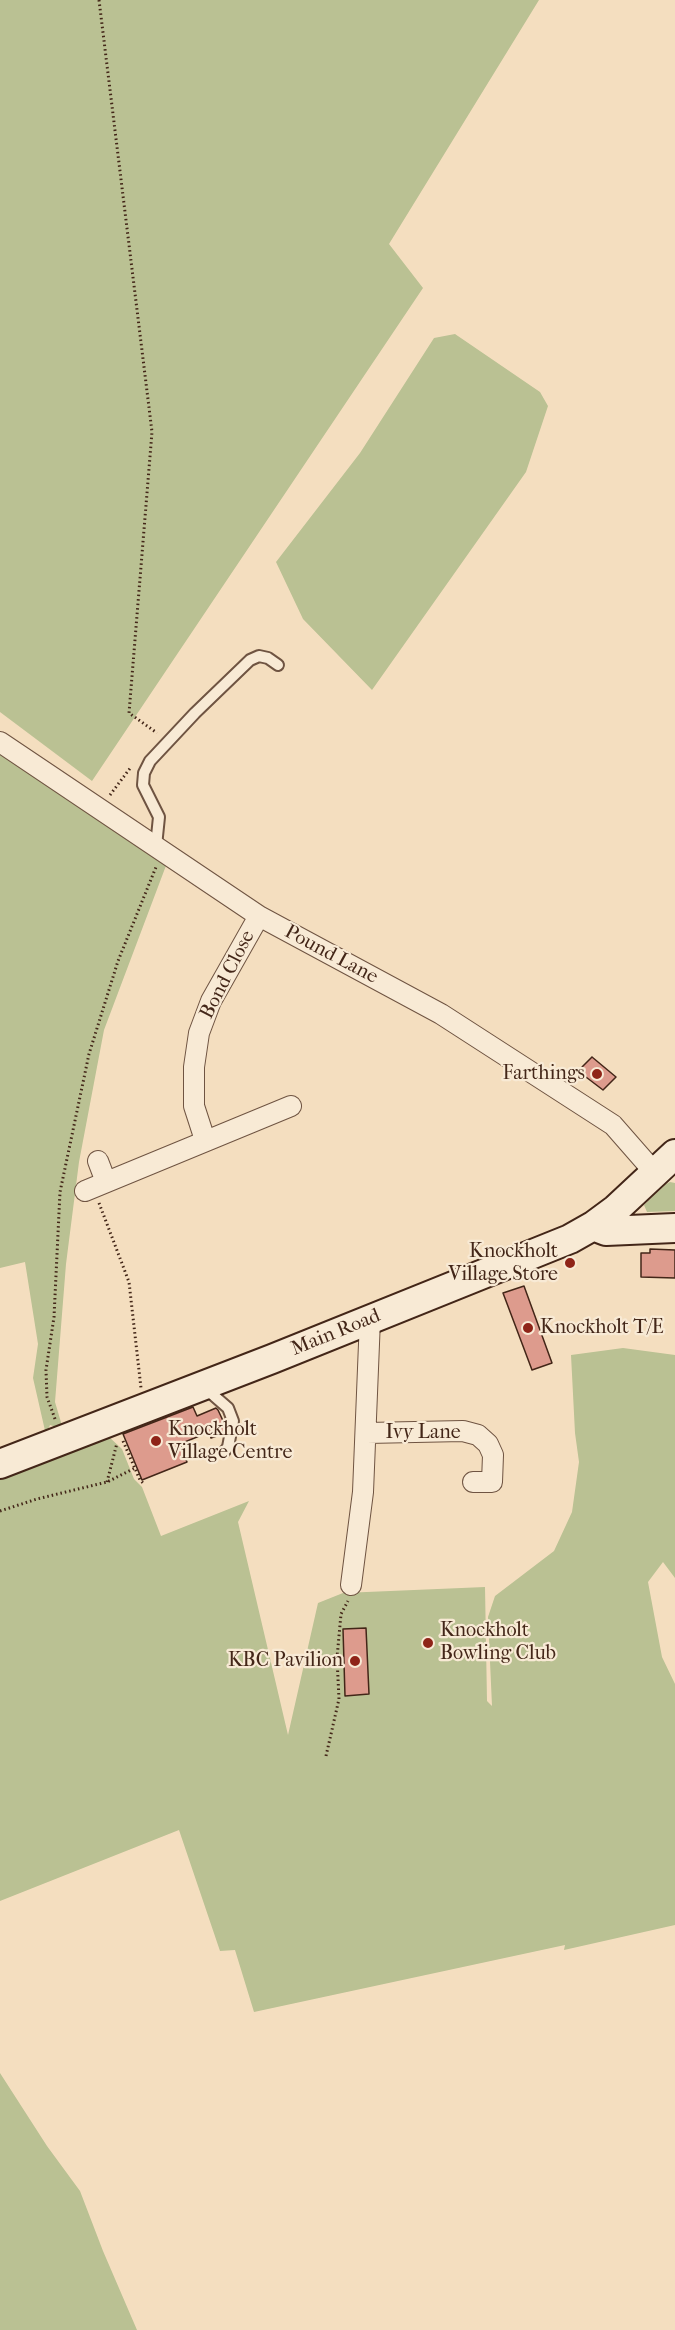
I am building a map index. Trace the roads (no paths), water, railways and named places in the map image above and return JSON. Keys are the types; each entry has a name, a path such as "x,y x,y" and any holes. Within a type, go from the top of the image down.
{"street":[{"name":"Pound Lane","path":"0,742 259,916 441,1014 669,1161"},
{"name":"Bond Close","path":"205,1140 194,1106 194,1067 199,1033 211,1000 259,916"},
{"path":"98,1161 94,1187 205,1140 284,1113"},
{"name":"Main Road","path":"0,1464 543,1251 593,1226 623,1203 669,1161"},
{"path":"593,1226 606,1231 675,1228"},
{"name":"Ivy Lane","path":"351,1585 363,1492 370,1319"},
{"name":"Ivy Lane","path":"367,1433 463,1431 478,1435 488,1444 493,1455 492,1482 473,1482"}],"lane":[{"path":"160,849 159,817 143,786 144,773 150,761 250,660 259,656 268,658 278,665"},
{"path":"203,1386 228,1408 232,1420 228,1447 224,1452"}],"place":[{"name":"Farthings","path":"597,1074"},
{"name":"Knockholt Village Store","path":"570,1263"},
{"name":"Knockholt T/E","path":"528,1328"},
{"name":"Knockholt Village Centre","path":"156,1441"},
{"name":"Knockholt Bowling Club","path":"428,1643"},
{"name":"KBC Pavilion","path":"355,1661"}]}
